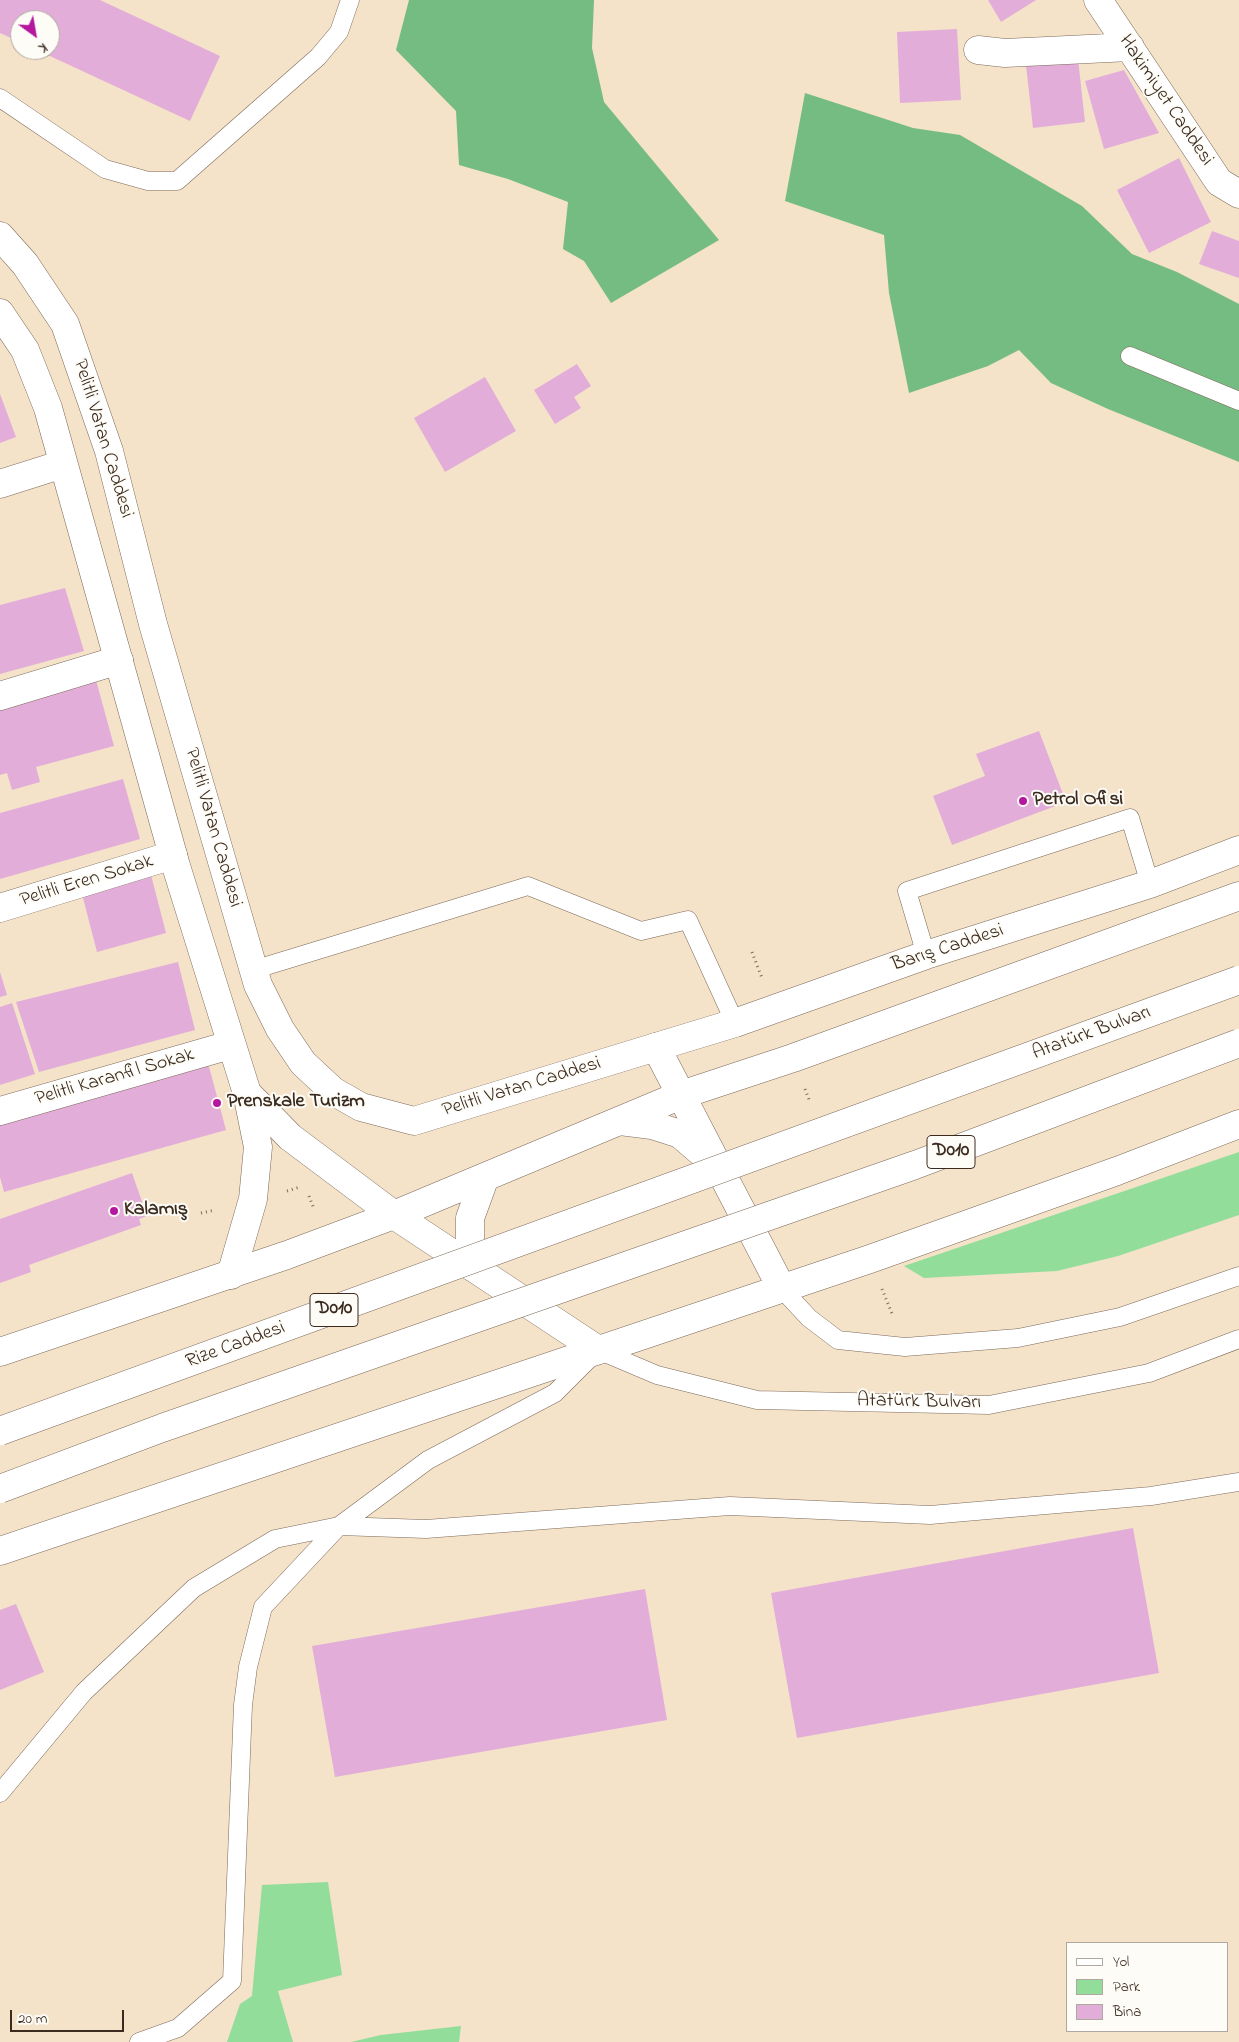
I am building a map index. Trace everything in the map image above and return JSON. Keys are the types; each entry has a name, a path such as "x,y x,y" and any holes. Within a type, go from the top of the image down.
{"main road":[{"name":"Hakimiyet Caddesi","path":"1098,0 1219,182 1239,194"},
{"path":"978,50 1005,53 1130,47"},
{"name":"Pelitli Vatan Caddesi","path":"0,236 25,264 65,324 91,394 109,451 153,624 253,970 258,985 280,1029 303,1063 333,1091 361,1107 414,1121 656,1047"},
{"path":"0,313 24,350 48,408 173,856 230,1045 247,1094 258,1147 253,1199 231,1275"},
{"path":"0,484 64,464"},
{"path":"0,696 119,660"},
{"name":"Barış Caddesi","path":"656,1047 735,1023 926,956 1150,884 1239,850"},
{"name":"Pelitli Eren Sokak","path":"0,908 173,856"},
{"path":"0,1352 231,1275 394,1215 681,1096 1239,896"},
{"name":"Atatürk Bulvarı","path":"668,1189 1239,980"},
{"name":"D010","path":"0,1489 162,1428 915,1165 1239,1043"},
{"name":"Pelitli Karanfil Sokak","path":"0,1111 230,1045"},
{"path":"656,1047 782,1289"},
{"path":"247,1094 290,1137 394,1215 598,1350"},
{"path":"620,1121 652,1125 680,1134 719,1168"},
{"path":"0,1551 782,1289 1117,1171 1239,1124"},
{"path":"474,1268 470,1242 470,1218 485,1177"},
{"name":"Rize Caddesi","path":"0,1431 668,1189"}],"lane":[{"path":"0,98 106,169 148,181 177,181 318,57 338,32 350,0"},
{"path":"1130,356 1239,401"},
{"path":"926,956 907,891 1130,818 1150,884"},
{"path":"253,970 528,886 641,931 688,920 735,1023"},
{"path":"782,1289 809,1318 838,1340 905,1347 1018,1338 1120,1317 1239,1276"},
{"name":"Atatürk Bulvarı","path":"598,1350 657,1374 757,1400 989,1405 1149,1373 1239,1339"},
{"path":"139,2042 174,2035 232,1981 243,1705 248,1667 263,1606 338,1526 428,1460 555,1393 598,1350"},
{"path":"0,1793 84,1692 194,1588 275,1540 338,1526 426,1529 730,1506 930,1515 1151,1496 1239,1482"}],"green space":[{"path":"409,0 594,0 592,48 604,102 719,240 611,303 584,261 563,249 568,202 508,179 459,165 456,111 396,50"},
{"path":"805,93 913,128 960,135 1082,206 1132,254 1177,272 1239,304 1239,462 1108,409 1051,383 1019,350 988,366 909,393 889,293 884,235 785,201"},
{"path":"1239,1152 1239,1215 1118,1256 1057,1271 924,1278 904,1266"},
{"path":"328,1882 342,1975 278,1991 293,2042 227,2042 240,2004 252,1996 262,1885"},
{"path":"461,2026 459,2042 351,2042 381,2035"}],"building":[{"path":"0,0 100,0 220,56 190,121 59,60 60,10 10,10 10,38 0,33"},
{"path":"988,0 1036,0 1001,22"},
{"path":"957,29 961,100 900,103 897,32"},
{"path":"1078,59 1085,122 1033,128 1026,65"},
{"path":"1124,70 1159,133 1104,149 1085,81"},
{"path":"1179,158 1211,222 1149,253 1117,190"},
{"path":"1212,231 1239,241 1239,278 1199,264"},
{"path":"577,364 591,386 574,397 581,408 555,424 534,390"},
{"path":"485,377 516,431 445,472 414,418"},
{"path":"0,394 16,437 0,443"},
{"path":"65,588 84,651 0,674 0,605"},
{"path":"96,680 114,746 36,767 40,782 12,790 7,773 0,775 0,709"},
{"path":"1039,731 1066,802 952,845 933,796 985,776 976,754"},
{"path":"123,779 140,839 0,879 0,813"},
{"path":"151,875 166,933 97,952 82,894"},
{"path":"178,962 195,1030 39,1072 16,1002"},
{"path":"0,972 7,995 0,997"},
{"path":"12,1003 35,1074 0,1085 0,1007"},
{"path":"208,1063 226,1130 4,1192 0,1177 0,1121"},
{"path":"132,1173 147,1216 139,1219 141,1225 29,1265 31,1272 0,1283 0,1219"},
{"path":"1133,1528 1159,1673 797,1738 771,1593"},
{"path":"645,1589 667,1720 335,1777 312,1646"},
{"path":"16,1604 44,1672 0,1690 0,1610"}],"place":[{"name":"Petrol Ofisi","path":"1023,801"},
{"name":"Prenskale Turizm","path":"217,1103"},
{"name":"Kalamış","path":"114,1211"}]}
